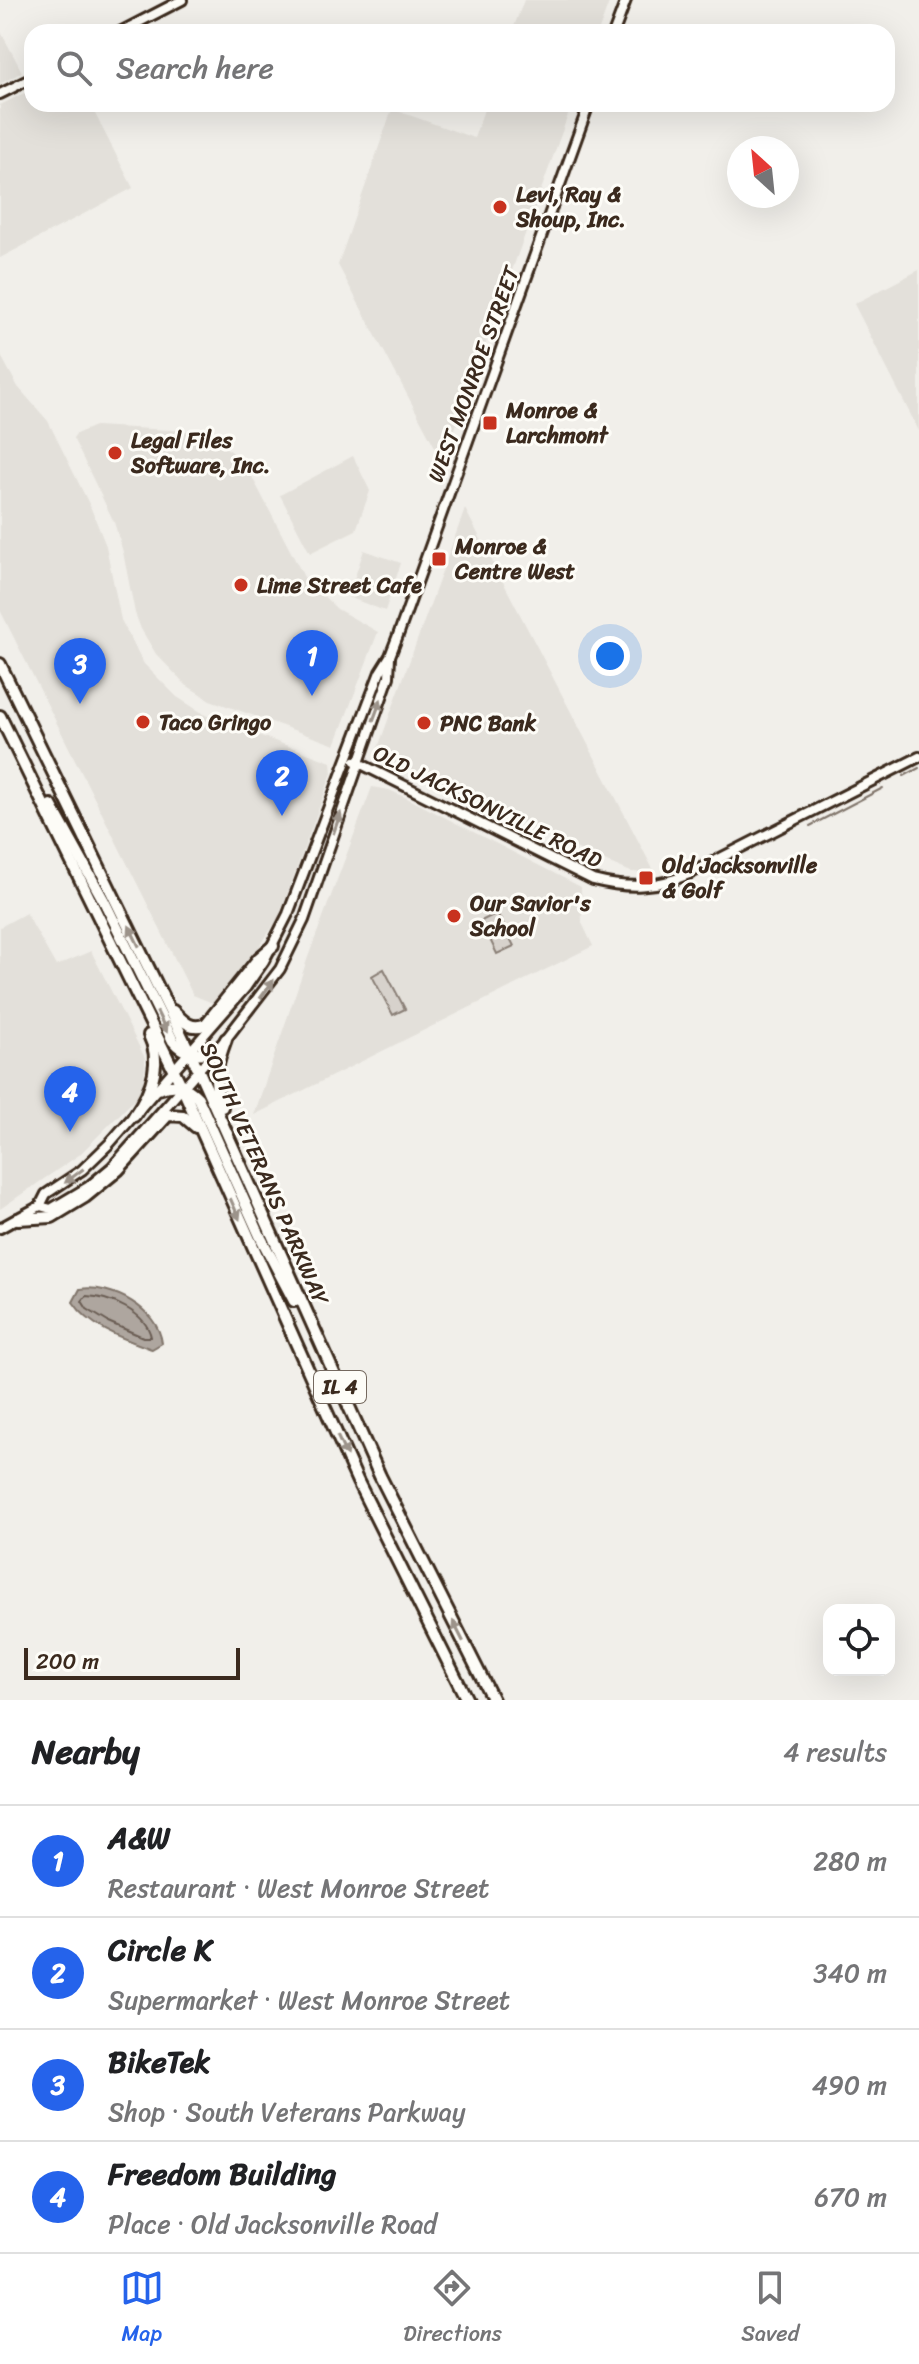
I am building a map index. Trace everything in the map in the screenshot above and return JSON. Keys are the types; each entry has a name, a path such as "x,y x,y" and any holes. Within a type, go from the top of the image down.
{"highway":[{"name":"SOUTH VETERANS PARKWAY","path":"0,664 198,1069 380,1476 493,1700"},
{"name":"SOUTH VETERANS PARKWAY","path":"0,716 182,1087 358,1482 467,1700"},
{"path":"32,781 49,802 80,856 170,1037 178,1048 190,1053 214,1052"},
{"path":"45,808 51,834 154,1044 156,1064 153,1078 149,1092 134,1116"},
{"path":"168,1006 184,1023 203,1026 259,958 273,946"},
{"path":"226,1039 215,1072 217,1095 311,1307 314,1330"},
{"path":"158,1089 176,1085 189,1089 198,1098 261,1238 296,1305 308,1318"},
{"path":"18,1219 52,1217 85,1197 118,1170 168,1115 183,1116 204,1138"}],"street":[{"path":"136,24 182,0"},
{"path":"617,24 626,0"},
{"path":"0,94 24,82"},
{"name":"WEST MONROE STREET","path":"174,1072 246,987 273,946 288,914 380,672 390,656 586,112"},
{"name":"WEST MONROE STREET","path":"182,1087 271,983 294,944 389,677 390,656"},
{"name":"OLD JACKSONVILLE ROAD","path":"347,757 593,880 615,886 639,887 664,884 698,871 919,757"},
{"path":"0,1228 40,1206 46,1194 95,1158 174,1072"},
{"path":"40,1206 51,1209 100,1178 127,1152 182,1087"}],"shaded area":[{"path":"524,0 610,0 601,24 515,24"},
{"path":"0,30 22,72 0,84"},
{"path":"24,93 24,112 94,112 133,188 0,258 0,105"},
{"path":"391,112 400,112 474,138 483,112 569,112 443,462 338,265"},
{"path":"919,270 919,431 854,304"},
{"path":"0,354 18,387 48,421 90,506 106,546 121,620 144,664 177,697 207,716 331,762 332,773 278,919 240,975 215,1004 193,995 0,610"},
{"path":"95,426 189,431 205,435 231,451 250,473 304,577 337,609 378,632 335,745 210,700 186,685 156,654 135,613 114,522 73,438"},
{"path":"353,456 370,491 356,530 310,553 280,495"},
{"path":"465,509 655,873 631,872 588,854 376,753"},
{"path":"364,550 401,563 385,611 348,597"},
{"path":"372,787 407,798 581,887 582,923 593,946 254,1115 308,957"},
{"path":"26,913 56,966 91,951 145,1058 145,1070 142,1089 135,1099 79,1155 0,1209 0,927"},
{"path":"497,913 514,946 497,954 481,921"},
{"path":"384,969 405,1009 393,1015 372,976"}],"water":[{"path":"80,1289 106,1291 132,1301 152,1320 162,1343 152,1349 98,1326 73,1302"}],"waterway":[{"path":"904,776 919,768"},
{"path":"810,826 883,788"}],"place":[{"name":"Levi, Ray & Shoup, Inc.","path":"500,207"},
{"name":"Monroe & Larchmont","path":"490,423"},
{"name":"Legal Files Software, Inc.","path":"115,453"},
{"name":"Monroe & Centre West","path":"439,559"},
{"name":"Lime Street Cafe","path":"241,585"},
{"name":"A&W","path":"312,696"},
{"name":"BikeTek","path":"80,704"},
{"name":"Taco Gringo","path":"143,722"},
{"name":"PNC Bank","path":"424,723"},
{"name":"Circle K","path":"282,816"},
{"name":"Old Jacksonville & Golf","path":"646,878"},
{"name":"Our Savior's School","path":"454,916"},
{"name":"Freedom Building","path":"70,1132"}]}
